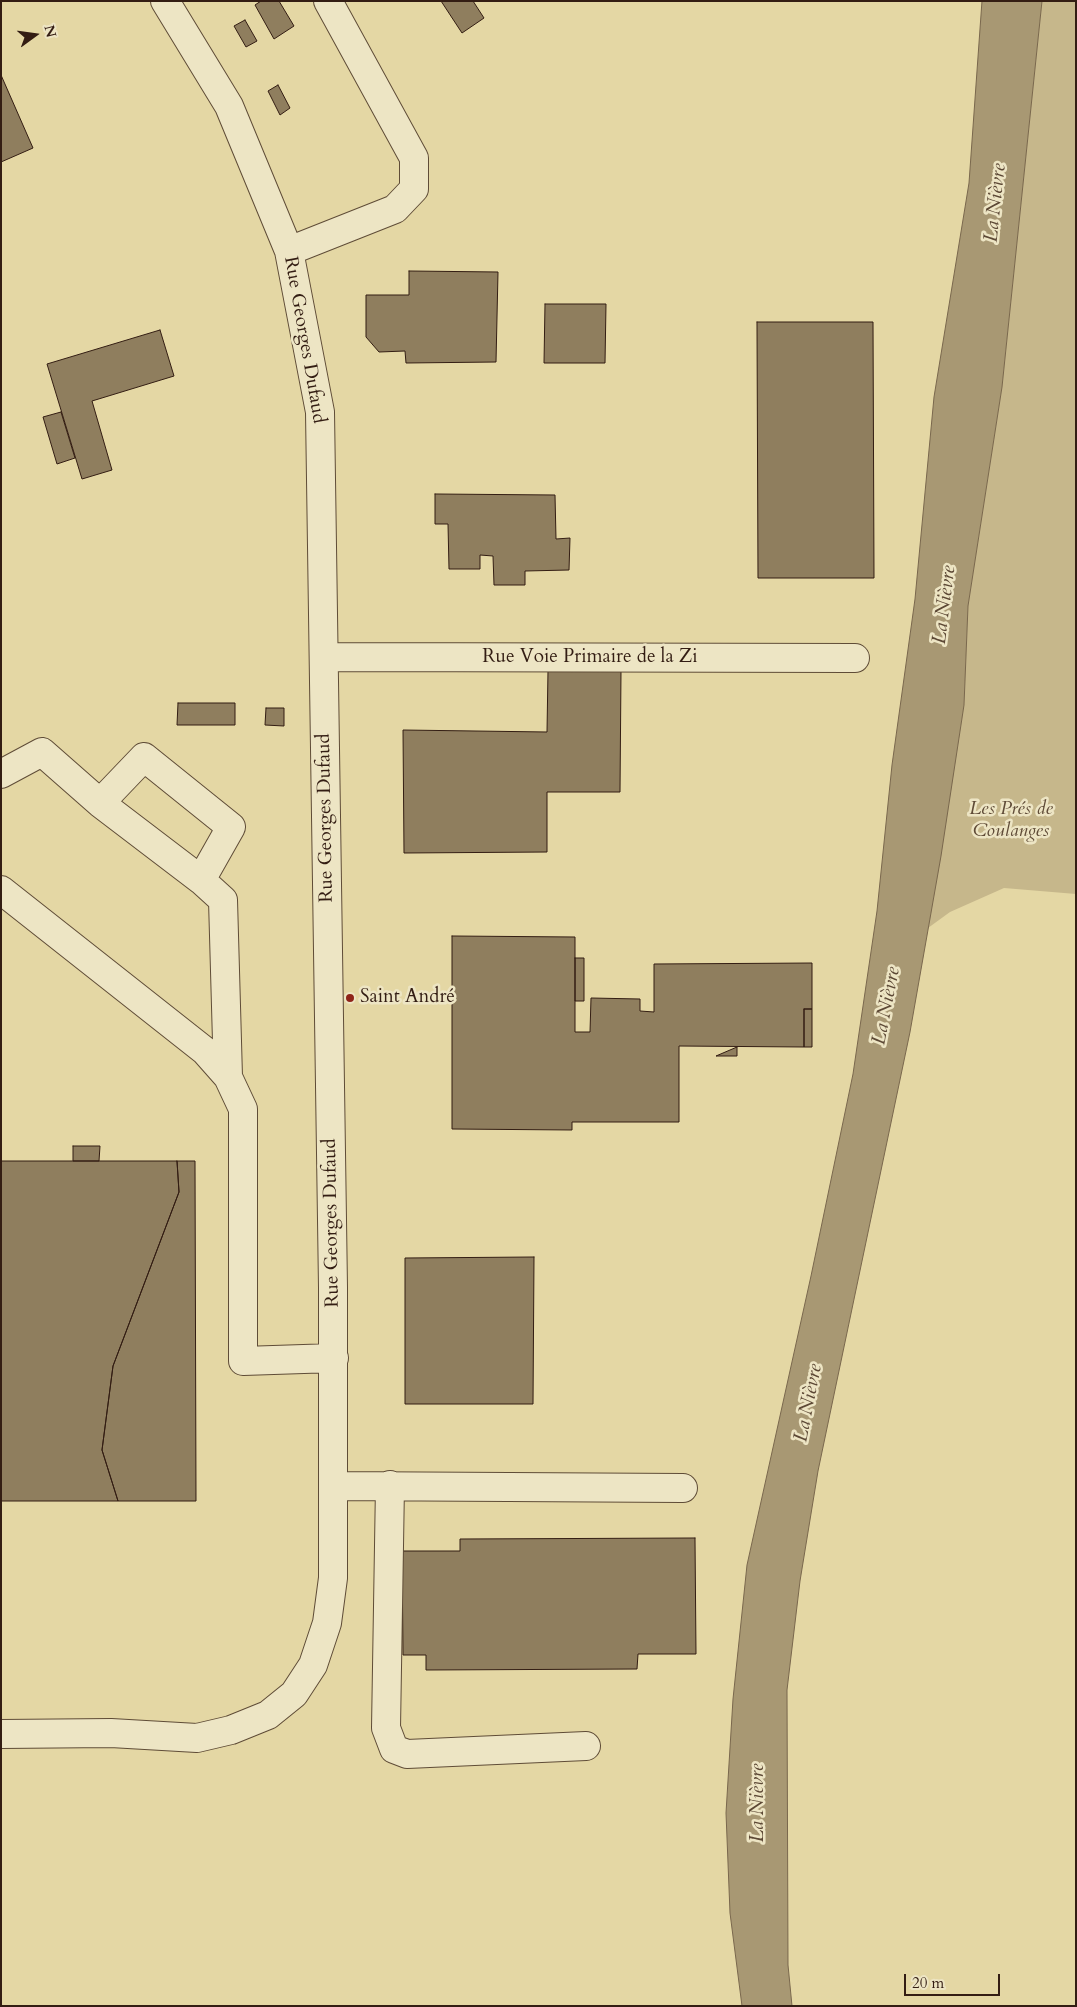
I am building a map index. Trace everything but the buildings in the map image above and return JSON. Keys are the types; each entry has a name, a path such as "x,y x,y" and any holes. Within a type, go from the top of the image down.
{"street":[{"name":"Rue Georges Dufaud","path":"1,1734 111,1733 197,1738 231,1730 268,1715 294,1694 313,1665 327,1623 333,1578 334,1358 320,412 290,252 229,106 165,1"},
{"path":"290,252 395,209 414,189 414,158 328,1"},
{"name":"Rue Voie Primaire de la Zi","path":"324,657 855,658"},
{"path":"1,774 42,752 100,802 201,880 222,900 228,1077"},
{"path":"100,802 144,757 231,827 201,880"},
{"path":"1,890 205,1052 228,1077 244,1109 243,1361 334,1358"},
{"path":"390,1485 386,1728 394,1749 407,1754 586,1746"},
{"path":"334,1486 683,1488"}],"green space":[{"name":"Les Prés de Coulanges","path":"1042,1 1076,1 1076,894 1004,888 950,912 928,928 964,705 968,606 1002,387"}],"water":[{"name":"La Nièvre","path":"982,1 1042,1 1002,387 968,606 964,705 941,856 910,1032 818,1471 800,1581 787,1690 788,1965 792,2006 742,2006 730,1913 726,1813 733,1699 747,1565 811,1276 853,1074 877,911 892,765 915,599 934,397 969,183"}],"place":[{"name":"Saint André","path":"350,998"}]}
